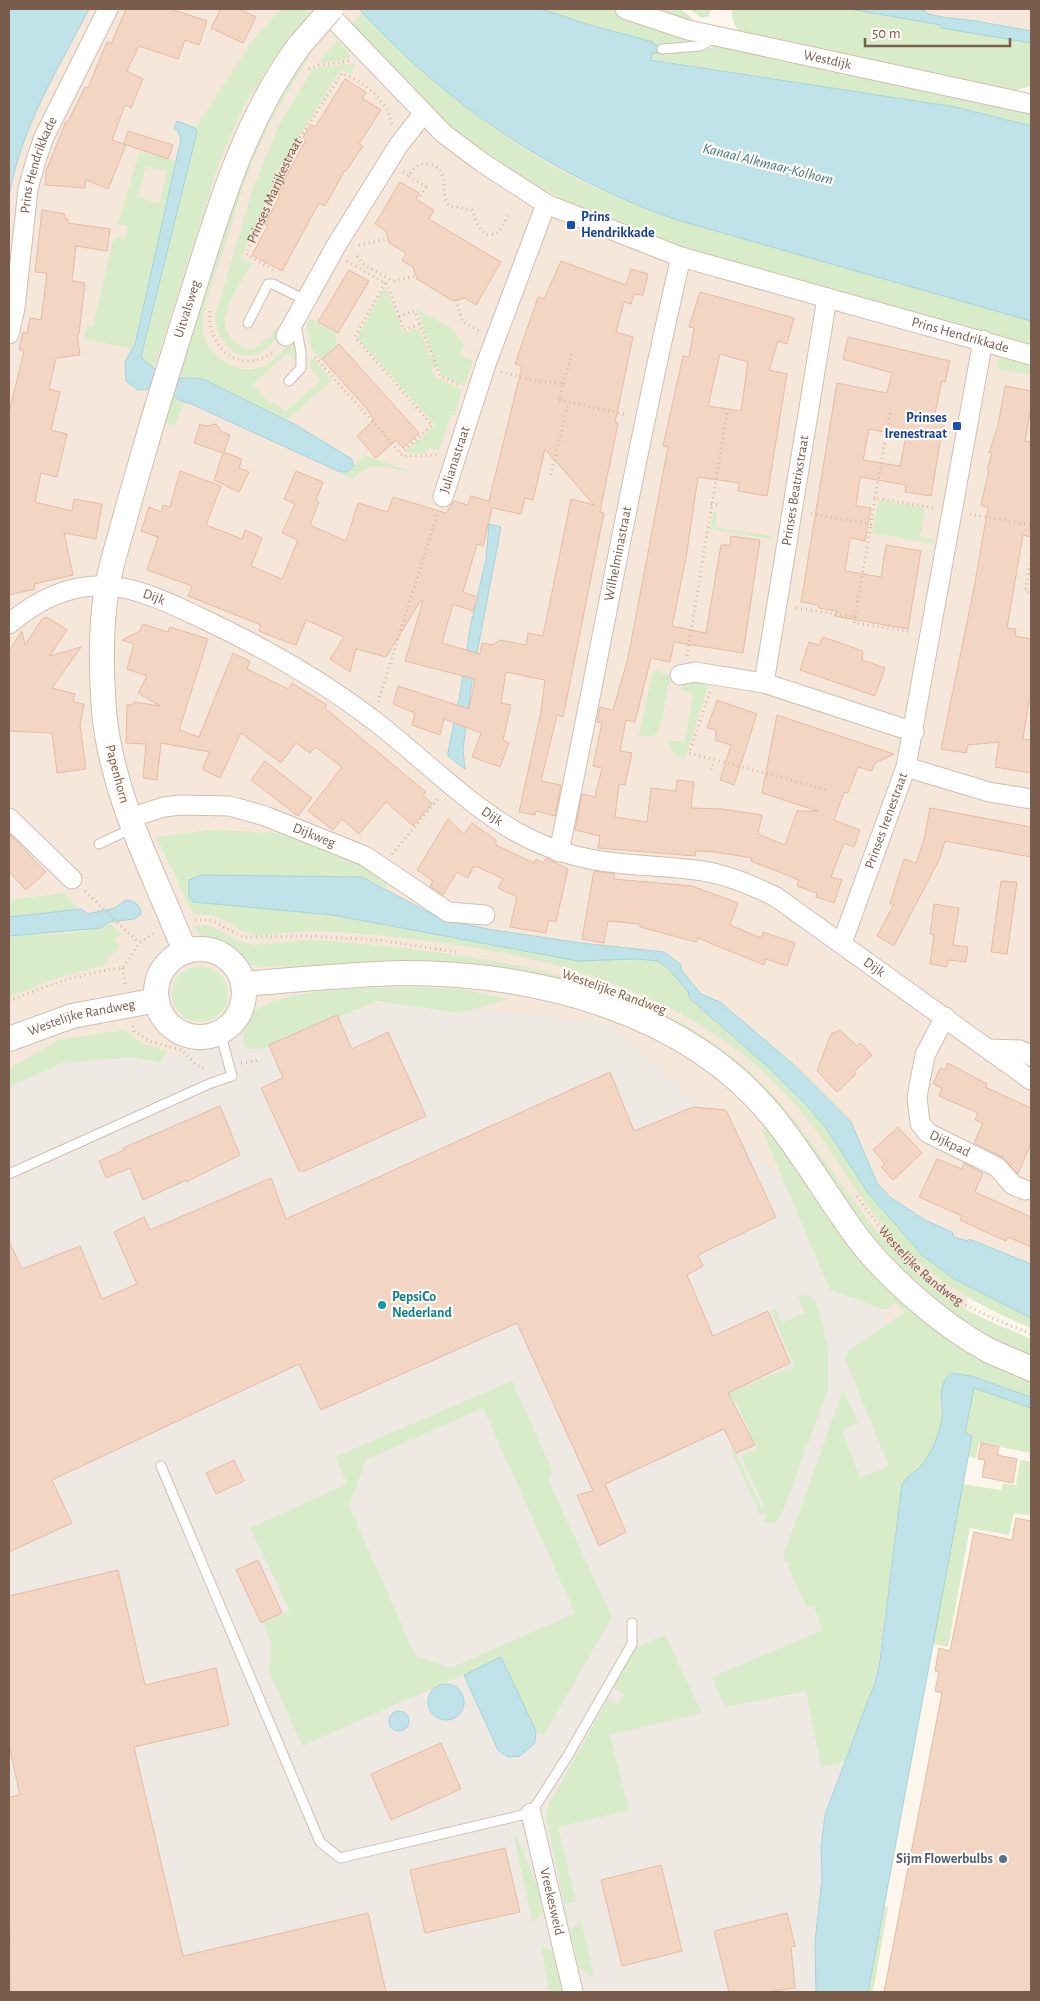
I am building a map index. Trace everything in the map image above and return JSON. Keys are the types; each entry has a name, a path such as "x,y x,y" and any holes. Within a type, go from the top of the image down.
{"street":[{"name":"Prins Hendrikkade","path":"9,334 15,308 26,209 34,168 44,137 108,9"},
{"name":"Prins Hendrikkade","path":"324,9 444,134 482,163 546,204 681,257 983,340 1031,355"},
{"name":"Uitvalsweg","path":"107,586 169,366 242,149 277,78 300,46 331,9"},
{"name":"Westdijk","path":"625,9 667,24 1031,104"},
{"path":"290,329 332,252 398,146 423,114"},
{"name":"Julianastraat","path":"443,497 476,392 546,204"},
{"name":"Wilhelminastraat","path":"559,852 601,650 645,419 681,257"},
{"name":"Prinses Beatrixstraat","path":"764,682 827,298"},
{"name":"Prinses Irenestraat","path":"842,944 906,767 914,732 983,340"},
{"name":"Dijk","path":"9,624 34,605 49,597 78,588 107,586 124,588 163,600 253,643 310,676 373,719 500,822 528,839 581,859 616,864 702,871 732,878 776,897 1031,1080"},
{"name":"Papenhorn","path":"107,586 101,651 104,711 112,765 131,823 185,952"},
{"path":"683,674 695,672 764,682 914,732"},
{"path":"906,767 989,792 1031,799"},
{"name":"Dijkweg","path":"131,823 164,807 180,805 230,806 265,816 366,856 380,868 448,912 485,914"},
{"path":"9,818 72,879"},
{"path":"197,949 221,954 239,972 243,984 242,1007 230,1026 220,1032 198,1037 181,1032 167,1022 160,1012 157,988 166,966 185,952 197,949"},
{"name":"Westelijke Randweg","path":"243,984 362,975 457,976 506,981 583,998 646,1022 672,1035 706,1057 756,1099 773,1117 858,1238 892,1276 924,1304 971,1339 1031,1369"},
{"name":"Westelijke Randweg","path":"9,1039 72,1016 157,1000"},
{"name":"Dijkpad","path":"945,1017 925,1055 917,1097 920,1123 928,1132 997,1167 1013,1185 1025,1190"},
{"path":"989,1049 1020,1050 1031,1056"},
{"name":"Vreekesweid","path":"531,1812 573,1992"}],"lane":[{"path":"662,49 700,46 719,36"},
{"path":"248,324 268,284 273,284 306,300"},
{"path":"289,381 301,368 301,353 290,329"},
{"path":"99,844 131,823"},
{"path":"9,1174 211,1083 232,1076 220,1032"},
{"path":"161,1466 320,1842 340,1858 531,1812 567,1757 632,1644 632,1623"}],"path":[{"path":"319,65 349,61"},
{"name":"Prinses Marijkestraat","path":"278,273 246,254 292,150 342,73 350,76 382,100 390,116 398,146"},
{"path":"387,164 426,187 419,198"},
{"path":"409,176 418,165 432,164 438,167 443,172 447,203 453,207 472,210 477,227 488,234 499,232 509,214"},
{"path":"360,236 356,243 360,246 388,239"},
{"path":"332,252 385,283 404,330 420,324"},
{"path":"357,256 363,264 393,281 416,276"},
{"path":"385,283 355,337 432,425 401,453"},
{"path":"456,300 462,321 479,332 476,340"},
{"path":"211,305 210,324 214,340 222,351 233,357 247,361 262,359 274,352 290,329"},
{"path":"399,316 415,311 440,376 476,392"},
{"path":"573,350 560,400 645,419"},
{"path":"301,353 312,354 403,456 458,454"},
{"path":"485,368 532,380 563,384"},
{"path":"551,475 568,403"},
{"path":"891,409 854,623 930,635"},
{"path":"683,674 727,413"},
{"name":"Julianastraat","path":"373,719 443,497"},
{"path":"875,498 1031,525"},
{"path":"711,504 720,504"},
{"path":"793,511 871,524"},
{"path":"1031,560 1025,591 1031,593"},
{"path":"777,605 855,617"},
{"path":"715,675 688,753 828,790"},
{"path":"711,770 714,761"},
{"path":"380,868 451,784"},
{"path":"98,903 139,942"},
{"path":"193,920 210,920 243,937 306,936 378,940 463,953"},
{"path":"125,984 123,968 139,942 154,933"},
{"path":"9,1001 54,983 102,970 123,968"},
{"path":"133,1026 134,1031 149,1040 182,1050 202,1069 212,1070"},
{"path":"253,1061 260,1060"},
{"name":"Westelijke Randweg","path":"856,1195 876,1223 933,1282 981,1313 1031,1334"}],"shaded area":[{"path":"9,9 384,9 1031,285 1031,1278 976,1257 913,1592 9,1992"},
{"path":"794,9 1031,9 1031,60"},
{"path":"409,1000 608,1024 801,1194 894,1331 958,1450 844,1992 9,1992 9,1074 109,1050 178,1056 253,1030"}],"green space":[{"path":"280,9 305,9 311,15 275,57 244,106 221,157 154,368 141,357 197,132 195,128 252,42"},
{"path":"542,9 611,9 667,31 701,40 680,45 654,45 653,42 586,24"},
{"path":"635,9 681,9 694,20 675,23"},
{"path":"690,9 712,9 708,17 701,18"},
{"path":"731,9 850,9 941,25 941,28 1031,43 1031,86 1008,92 742,36 734,24"},
{"path":"362,12 403,52 468,108 538,158 571,176 622,199 674,219 1031,321 1031,347 692,252 583,210 521,177 452,129 419,99 351,25"},
{"path":"337,40 351,56 348,59 319,63"},
{"path":"719,45 1031,109 1031,126 955,107 650,59 652,53 700,51"},
{"path":"307,55 309,57 272,121 248,173 208,295 203,324 203,332 208,346 225,362 239,368 254,369 267,364 282,351 291,339 293,341 297,363 288,353 253,384 270,404 275,402 285,412 321,381 310,368 311,356 332,380 287,420 203,379 178,378 225,217 265,115"},
{"path":"352,64 355,66 350,74 341,69 272,180 274,182 241,259 252,263 226,312 225,323 228,334 237,343 252,350 268,338 270,339 277,325 283,330 261,352 244,355 236,352 223,340 216,324 215,316 253,188 280,123 311,72 319,67"},
{"path":"140,152 176,161 133,349 84,339 87,325 93,326 114,237 124,239 128,226 117,224","holes":["146,166 167,172 159,204 138,196"]},
{"path":"385,286 403,333 419,328 431,359 434,358 417,309 450,327 464,344 460,355 473,361 464,386 441,374 438,366 431,368 436,379 440,378 462,390 455,415 451,415 440,449 427,449 425,453 408,453 405,451 435,425 357,337"},
{"path":"309,318 335,333 337,346 321,360 312,350 307,325"},
{"path":"999,356 1031,366 1030,375 997,369"},
{"path":"171,394 184,403 175,426 161,421"},
{"path":"364,455 407,470 408,472 385,467 371,467 358,474 353,480 340,474 354,466"},
{"path":"878,500 925,508 920,537 935,539 934,544 872,533"},
{"path":"713,512 717,513 715,527 772,536 772,539 710,529"},
{"path":"653,670 673,676 667,690 663,715 658,730 654,736 639,736"},
{"path":"687,681 710,681 685,759 674,754 670,748 669,740 684,743 694,693 680,690"},
{"path":"209,830 277,833 306,840 368,862 390,881 385,888 372,881 248,875 202,875 195,876 193,902 333,915 578,961 658,961 668,968 716,1022 768,1067 810,1109 826,1128 868,1193 923,1256 956,1280 1031,1318 1031,1328 961,1293 921,1264 885,1228 826,1144 792,1100 732,1046 680,1014 625,988 566,968 506,954 444,943 322,931 253,935 219,918 193,914 173,871 173,867 171,868 156,837"},
{"path":"65,893 78,910 9,917 9,900"},
{"path":"108,922 122,934 115,939 119,946 118,951 107,957 108,964 55,979 9,997 9,936 76,932 100,927"},
{"path":"206,925 250,944 328,941 435,952 489,960 544,972 597,987 648,1006 695,1031 739,1062 766,1087 791,1115 857,1205 904,1262 943,1296 980,1316 1031,1339 1031,1360 1000,1346 928,1297 870,1238 785,1118 600,994 322,967 253,966 204,939 193,926"},
{"path":"200,966 211,968 220,974 226,983 228,994 226,1005 220,1014 211,1020 200,1022 189,1020 180,1014 174,1005 172,994 174,983 180,974 189,968"},
{"path":"407,987 461,989 509,999 461,1013 377,1001 266,1048 245,1049 243,1030 247,1019 258,1008 276,1001 322,991"},
{"path":"125,1030 141,1043 168,1051 160,1062 132,1057 63,1063 9,1087 9,1069 58,1040"},
{"path":"767,1124 866,1261 1031,1380 1031,1397 971,1376 951,1373 940,1402 941,1426 928,1456 919,1468 906,1478 902,1485 879,1661 865,1710 845,1761 821,1767 806,1691 725,1707 712,1677 823,1630 814,1606 807,1608 788,1567 790,1566 788,1561 786,1562 783,1557 843,1390 858,1422 842,1430 860,1478 889,1466 845,1359 848,1351 905,1312 895,1303 885,1310 830,1290 762,1130"},
{"path":"804,1295 814,1298 821,1317 828,1348 828,1389 782,1513 775,1523 768,1523 762,1520 767,1517 766,1513 760,1515 730,1449 733,1448 762,1508 764,1506 741,1456 757,1448 736,1402 729,1404 725,1394 794,1366 771,1310 775,1308 782,1322 805,1313 798,1298"},
{"path":"512,1381 553,1472 548,1480 612,1617 544,1735 536,1731 501,1658 302,1746 269,1671 272,1646 263,1624 290,1611 250,1528 347,1484 335,1457","holes":["483,1408 575,1613 451,1668 415,1655 349,1506 366,1460"]},
{"path":"974,1387 1031,1408 1031,1453 979,1443 976,1458 968,1456 972,1436 965,1433"},
{"path":"1020,1460 1031,1462 1031,1516 1014,1513 1009,1535 970,1528 948,1647 933,1644 962,1484 1001,1490 1003,1483 1016,1485"},
{"path":"665,1635 702,1713 610,1735 629,1810 558,1827 576,1902 564,1904 546,1816 549,1803 608,1699 617,1704 624,1694 613,1688 635,1648"},
{"path":"517,1836 538,1889 543,1911 533,1923 514,1837"},
{"path":"884,1907 888,1907 873,1992 868,1992"},
{"path":"581,1919 594,1976 579,1968 570,1931"},
{"path":"541,1945 553,1952 562,1992 549,1992"}],"water":[{"path":"9,9 89,9 41,100 31,123 14,172 9,197"},
{"name":"Kanaal Alkmaar-Kolhorn","path":"359,9 542,9 586,24 653,42 654,45 680,49 678,53 652,53 651,60 955,107 1031,126 1031,321 674,219 629,202 544,159 503,134 428,76"},
{"path":"850,9 923,9 928,14 942,17 1031,31 1031,43 941,28 941,25"},
{"path":"177,121 195,128 197,132 141,357 163,374 174,378 203,379 296,425 352,459 354,466 346,472 340,472 181,401 167,392 138,390 126,381 125,362 135,344 181,139 178,131 174,129"},
{"path":"489,524 501,527 473,674 463,749 465,769 448,756 448,752 459,700 471,623 486,560"},
{"path":"202,875 362,877 439,918 487,929 581,943 664,952 680,964 682,971 701,994 720,1002 793,1064 851,1122 877,1183 890,1197 925,1220 952,1232 954,1237 967,1241 969,1239 1031,1264 1031,1318 956,1280 923,1256 868,1193 826,1128 810,1109 768,1067 689,998 689,993 668,968 658,961 637,959 578,961 333,915 193,902 189,895 189,880"},
{"path":"126,900 135,902 140,908 141,914 135,919 108,922 101,928 9,936 9,917 82,909 87,914 115,908"},
{"path":"951,1373 971,1376 1031,1397 1031,1408 974,1388 965,1433 972,1436 868,1992 816,1992 815,1942 822,1879 821,1848 825,1815 875,1682 880,1661 902,1485 922,1465 935,1442 942,1418 943,1384"},
{"path":"501,1657 536,1731 535,1743 520,1756 508,1757 498,1750 464,1675"},
{"path":"446,1684 453,1685 459,1689 463,1695 463,1709 459,1715 453,1719 446,1720 439,1719 433,1715 429,1709 428,1702 429,1695 433,1689 439,1685"},
{"path":"399,1711 406,1714 409,1721 406,1728 399,1731 392,1728 389,1721 392,1714"}],"building":[{"path":"126,9 171,9 207,21 199,45 185,40 178,59 139,46 127,71 143,79 131,108 125,105 112,140 126,145 108,189 86,180 85,188 45,185 46,171 66,121 68,122 85,87 88,88 107,42 111,44"},
{"path":"221,9 239,9 256,17 243,43 211,28"},
{"path":"345,79 366,92 362,98 381,110 359,144 363,146 345,170 325,206 319,203 282,271 252,255 268,225 265,224 280,195 277,193 306,140 303,137 311,125 315,127"},
{"path":"128,131 173,145 168,159 124,144"},
{"path":"400,182 419,193 416,199 434,210 429,219 501,262 476,305 465,298 453,301 417,279 413,267 402,261 406,253 389,243 386,231 375,224"},
{"path":"42,210 65,214 65,219 68,219 68,223 110,229 107,251 76,246 72,281 85,283 79,334 77,334 80,355 56,358 49,389 60,392 51,430 67,434 57,477 41,473 35,502 72,511 74,499 102,504 96,539 64,533 73,575 34,584 35,589 9,595 9,413 24,351 19,349 23,332 27,333 30,318 41,320 47,273 35,272"},
{"path":"561,261 626,285 631,269 648,274 643,295 634,294 631,304 624,302 616,332 633,337 615,422 618,423 600,512 604,513 563,717 557,715 541,781 561,785 555,816 536,811 535,815 519,812 541,712 545,680 506,672 501,703 511,705 503,740 509,743 500,767 472,757 481,733 444,719 440,735 412,725 415,713 393,704 398,686 469,709 475,679 405,661 423,601 421,600 386,657 356,649 350,672 330,659 344,637 306,620 296,645 259,631 261,625 188,596 192,586 147,570 158,537 141,531 149,507 161,512 163,505 170,507 180,471 221,486 206,525 242,539 245,530 262,538 251,566 282,579 298,540 282,533 295,504 284,499 296,471 323,482 316,500 319,502 310,525 346,541 358,503 388,512 393,497 446,513 454,501 468,505 471,496 489,501 522,366 515,364 538,297 544,299","holes":["545,449 594,505 571,499 543,636 528,633 526,645 500,640 493,645 482,643 480,654 442,643 453,604 473,611 478,597 463,592 477,544 483,546 492,508 521,514 525,498 533,500"]},
{"path":"349,270 369,281 338,333 318,322"},
{"path":"700,292 794,318 787,344 778,341 769,370 787,374 767,496 738,491 739,483 698,477 686,558 672,626 706,633 721,545 730,545 731,536 760,540 743,653 674,642 670,662 651,658 635,722 626,720 620,751 632,753 625,785 619,784 615,817 647,822 651,788 676,791 677,780 694,782 691,808 722,809 762,815 758,834 785,845 797,811 818,811 762,793 777,715 894,754 875,763 872,771 858,767 848,793 844,792 834,820 860,830 854,847 844,843 831,877 842,880 834,903 816,897 817,893 797,886 799,880 751,861 752,858 715,852 696,851 695,856 598,848 600,836 575,830 582,794 595,797 602,768 593,766 602,723 597,722 600,707 613,710 628,658 668,447 663,446 683,356 689,357 694,328 689,327","holes":["720,354 748,362 741,411 708,406"]},
{"path":"848,337 950,361 945,382 942,381 934,417 944,419 931,496 905,492 906,485 860,477 856,506 871,508 865,541 850,538 845,571 881,577 886,545 921,551 908,629 834,616 837,611 801,602 837,383 887,393 892,373 843,359","holes":["869,429 906,436 900,466 863,460"]},
{"path":"339,344 419,433 403,448 396,440 376,458 357,436 374,420 367,409 322,359"},
{"path":"1005,386 1031,391 1031,407 1025,441 1031,442 1031,537 1023,535 1007,628 1016,629 1015,636 1031,639 1031,700 1029,700 1023,739 1031,740 1031,773 995,767 999,742 968,745 966,753 941,749 973,593 988,508 981,505 992,453 989,453 998,426"},
{"path":"200,424 206,426 216,424 221,431 230,435 224,452 242,459 239,468 249,472 239,492 214,480 223,453 194,443"},
{"path":"47,617 67,630 50,656 81,647 52,688 75,694 73,702 84,704 80,725 86,769 57,773 52,733 9,731 9,651 22,631 25,645 42,619"},
{"path":"143,624 168,632 170,627 208,639 179,730 199,737 233,653 250,661 247,669 288,689 292,683 327,705 325,708 426,792 423,795 432,804 413,826 386,802 359,834 342,819 333,830 308,811 342,767 315,747 310,753 296,743 281,763 241,733 220,778 202,769 210,752 161,743 157,780 143,778 146,744 126,743 127,705 132,705 134,702 160,706 138,693 147,676 127,669 134,644 122,640 140,631"},
{"path":"823,637 863,651 862,660 885,668 875,696 800,670 809,642 819,645"},
{"path":"717,700 757,714 734,785 720,780 731,745 715,740 716,730 707,728"},
{"path":"265,761 312,798 298,816 251,780"},
{"path":"930,808 1031,827 1031,857 945,841 939,860 894,946 877,936 894,904 890,904 904,859 916,863 924,840"},
{"path":"448,819 464,834 472,823 496,840 496,845 534,863 536,859 543,863 546,858 568,869 556,922 549,920 546,933 510,927 517,897 498,888 503,879 478,867 473,867 468,878 457,872 443,895 430,886 433,881 417,870"},
{"path":"9,833 46,872 26,890 9,872"},
{"path":"594,871 615,874 614,879 692,886 738,903 730,925 761,938 763,932 795,943 787,966 766,959 764,965 698,938 696,942 640,927 640,924 608,921 604,943 582,939"},
{"path":"1001,881 1017,882 1007,954 991,952"},
{"path":"934,904 959,908 953,945 968,947 966,962 948,960 947,967 930,964 934,935 930,934"},
{"path":"337,1015 352,1049 388,1032 426,1116 305,1171 299,1171 261,1088 283,1078 269,1045"},
{"path":"840,1030 857,1046 860,1043 872,1055 837,1092 817,1071 831,1034"},
{"path":"948,1063 987,1084 985,1087 1031,1108 1031,1143 1018,1174 1002,1157 974,1143 983,1123 975,1120 978,1113 939,1096 942,1088 933,1084 940,1068 945,1070"},
{"name":"PepsiCo Nederland","path":"610,1072 634,1131 693,1107 726,1110 776,1217 698,1255 703,1266 687,1275 713,1336 768,1311 790,1363 728,1393 755,1445 736,1453 724,1429 605,1484 626,1532 599,1546 577,1495 593,1491 517,1323 321,1410 299,1364 52,1480 72,1523 9,1552 9,1241 22,1269 80,1246 102,1299 137,1284 114,1232 144,1217 150,1230 271,1178 286,1219"},
{"path":"220,1106 240,1155 186,1182 186,1180 143,1200 130,1168 106,1178 99,1161 124,1150 123,1148"},
{"path":"898,1127 922,1153 893,1180 881,1167 885,1164 873,1150"},
{"path":"937,1159 962,1169 964,1163 983,1173 975,1192 1031,1217 1031,1247 1008,1237 1006,1241 981,1230 960,1220 962,1216 919,1197"},
{"path":"981,1443 999,1447 997,1455 1017,1459 1013,1483 982,1477 985,1460 978,1459"},
{"path":"234,1460 244,1481 216,1494 206,1473"},
{"path":"1016,1518 1031,1521 1031,1992 884,1992 942,1693 935,1691 939,1672 935,1671 939,1648 950,1651 974,1532 1012,1540"},
{"path":"258,1560 282,1613 261,1623 236,1570"},
{"path":"118,1570 145,1685 216,1668 229,1725 134,1747 183,1956 368,1913 386,1992 10,1992 9,1797 20,1795 9,1745 9,1596"},
{"path":"441,1743 461,1789 391,1820 371,1774"},
{"path":"505,1848 520,1912 425,1933 410,1870"},
{"path":"661,1865 682,1951 622,1966 601,1880"},
{"path":"787,1913 795,1946 791,1947 795,1988 765,1992 729,1992 714,1931"}],"place":[{"name":"Prins Hendrikkade","path":"571,225"},
{"name":"Prinses Irenestraat","path":"957,426"},
{"name":"PepsiCo Nederland","path":"382,1305"},
{"name":"Sijm Flowerbulbs","path":"1003,1859"}]}
